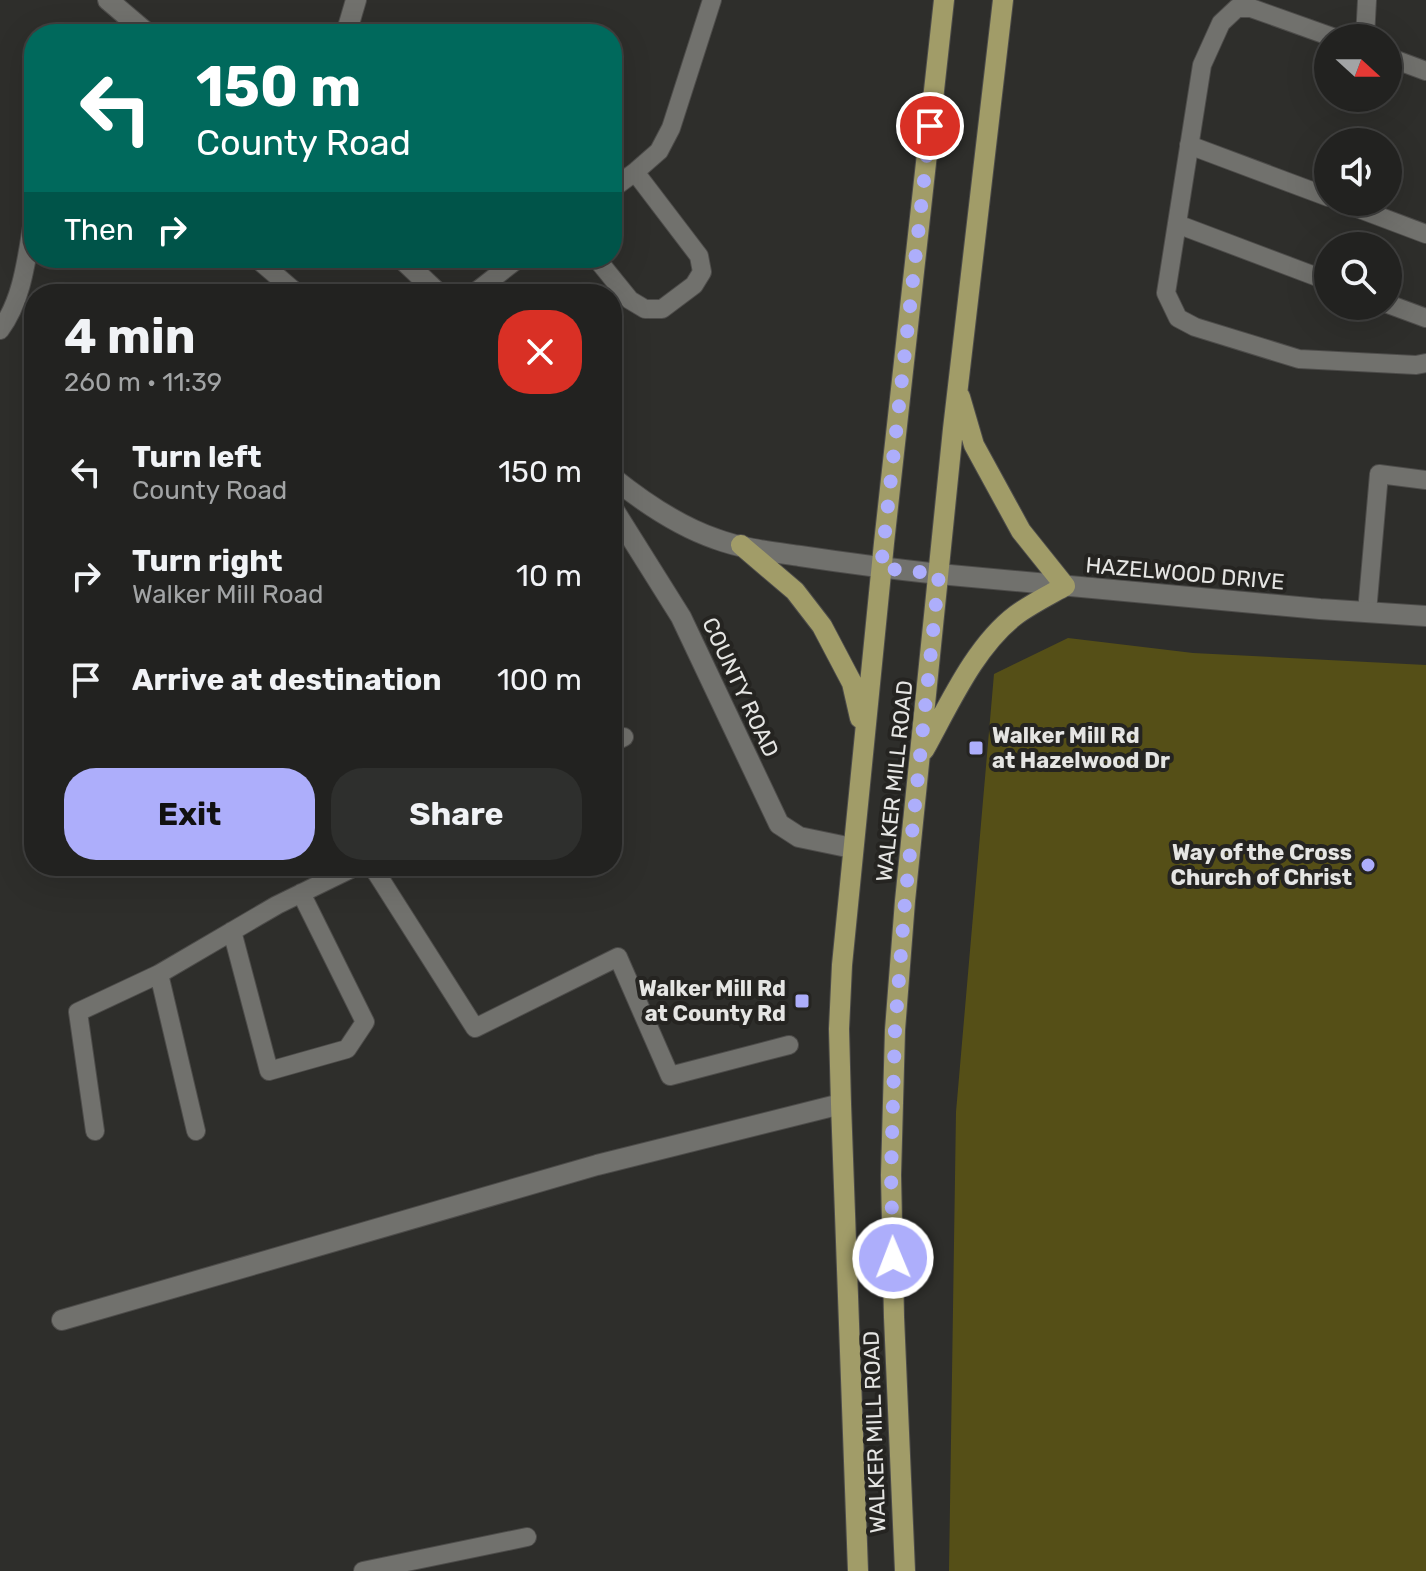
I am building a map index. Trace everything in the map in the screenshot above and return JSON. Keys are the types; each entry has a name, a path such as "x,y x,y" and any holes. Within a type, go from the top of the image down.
{"main road":[{"name":"WALKER MILL ROAD","path":"858,1571 840,997 881,568 944,0"},
{"name":"WALKER MILL ROAD","path":"905,1571 891,1175 895,1030 905,901 958,390 1003,0"},
{"path":"920,756 991,638 1017,614 1065,586 1021,531 974,445 958,390"},
{"path":"741,545 795,591 822,626 852,683 864,735"}],"street":[{"path":"108,0 130,24"},
{"path":"349,24 356,0"},
{"path":"412,268 428,284"},
{"path":"622,485 637,498 716,539 763,551 939,574"},
{"name":"COUNTY ROAD","path":"622,523 681,617 779,824 799,837 852,848"},
{"name":"HAZELWOOD DRIVE","path":"939,574 1426,616"},
{"path":"62,1320 597,1165 841,1104"}],"lane":[{"path":"622,182 659,151 671,128 712,0"},
{"path":"1366,24 1367,0"},
{"path":"1314,30 1250,4 1237,8 1221,23 1202,65 1166,293 1178,318 1195,327 1299,359 1426,363"},
{"path":"1402,62 1426,71"},
{"path":"1189,145 1314,192"},
{"path":"622,290 630,300 645,309 662,309 694,285 702,272 699,256 635,172"},
{"path":"1378,216 1426,234"},
{"path":"1177,224 1314,276"},
{"path":"0,330 13,307 25,268"},
{"path":"268,268 286,284"},
{"path":"486,284 506,268"},
{"path":"604,268 617,284"},
{"path":"1402,309 1426,318"},
{"path":"1367,612 1379,474 1426,480"},
{"path":"95,1131 78,1012 159,974 277,905 336,876"},
{"path":"378,876 475,1028 618,957 670,1076 789,1045"},
{"path":"232,931 269,1071 347,1049 365,1022 301,893"},
{"path":"159,974 196,1131"},
{"path":"363,1571 527,1537"}],"shaded area":[{"path":"1068,638 1193,653 1426,665 1426,1571 949,1571 956,1112 994,674"}],"place":[{"name":"Walker Mill Rd at Hazelwood Dr","path":"976,748"},
{"name":"Way of the Cross Church of Christ","path":"1368,865"},
{"name":"Walker Mill Rd at County Rd","path":"802,1001"}],"route":[{"path":"893,1258 891,1175 895,1030 905,901 939,574 881,568 930,126"}]}
